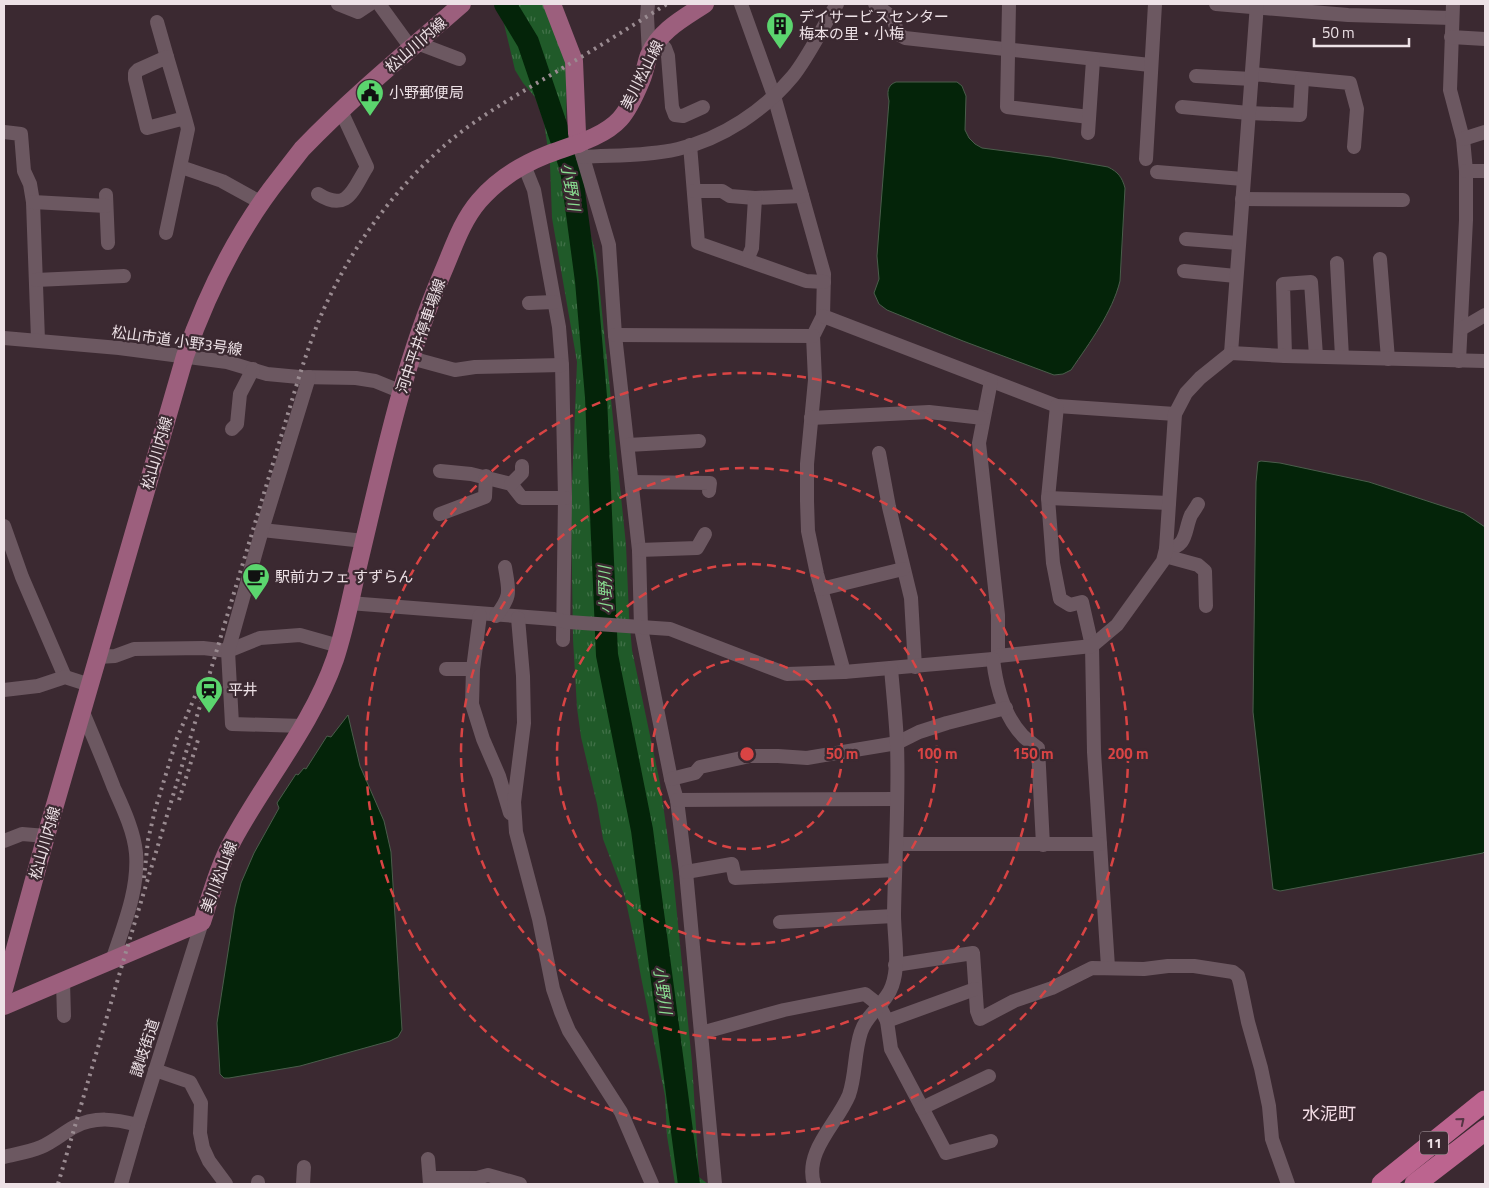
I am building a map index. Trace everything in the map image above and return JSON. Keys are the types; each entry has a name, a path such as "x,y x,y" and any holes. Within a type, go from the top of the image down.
{"highway":[{"name":"11","path":"1382,1184 1485,1101"},
{"name":"11","path":"1415,1184 1485,1130"}],"main road":[{"path":"552,4 574,61 578,148"},
{"name":"美川松山線","path":"578,148 609,128 619,119 627,108 641,80 653,48 675,24 705,4"},
{"name":"松山川内線","path":"4,989 82,710 185,356 199,317 232,249 260,202 301,150 341,111 414,46 453,7"},
{"name":"河中平井停車場線","path":"303,726 318,699 339,646 392,420 411,358 435,292 465,220 491,188 508,175 545,155 578,148"},
{"name":"美川松山線","path":"4,1006 202,922 230,844 303,726"}],"street":[{"path":"338,4 358,12 370,4"},
{"path":"379,4 414,46 459,59"},
{"path":"648,4 647,16 653,48 665,48 668,56 672,107 675,116 683,116 702,107"},
{"path":"741,4 774,96 824,274 823,316 813,336 815,380 806,501 808,531 821,589 844,672"},
{"path":"715,1184 686,872 677,800 639,627 639,550 615,335 609,245 578,148 648,153 678,149 725,130 767,103 794,75 837,4"},
{"path":"875,4 893,18 898,34 905,38 1150,65"},
{"path":"1009,4 1007,107 1090,117"},
{"path":"1146,159 1155,4"},
{"path":"1216,4 1348,9 1452,18"},
{"path":"1453,4 1450,90 1463,139 1466,171 1459,360"},
{"path":"1231,353 1257,6"},
{"path":"157,22 188,129 166,233"},
{"path":"1451,37 1485,39"},
{"path":"167,57 135,73 136,85 147,128 185,118"},
{"path":"1088,134 1093,60"},
{"path":"1196,76 1302,79 1350,83 1357,109 1354,147"},
{"path":"1182,107 1300,115 1302,79"},
{"path":"318,194 332,202 348,197 367,167 341,111"},
{"path":"4,132 21,134 24,171 30,184 33,202 38,340"},
{"path":"1463,139 1485,132"},
{"path":"690,145 698,243 806,281 824,282"},
{"path":"524,165 534,190 559,327 566,498 566,622 563,640"},
{"path":"181,168 222,180 260,202"},
{"path":"1466,171 1485,171"},
{"path":"1157,172 1243,179"},
{"path":"694,191 722,191 730,196 754,198 802,196"},
{"path":"746,260 752,248 754,198"},
{"path":"1242,199 1403,200"},
{"path":"33,202 106,201 108,242"},
{"path":"1186,239 1238,243"},
{"path":"1380,259 1388,359"},
{"path":"1338,263 1342,357"},
{"path":"1184,271 1236,276"},
{"path":"36,280 91,284 124,276"},
{"path":"1285,356 1283,284 1311,282 1316,356"},
{"path":"529,303 554,302"},
{"path":"1461,329 1485,315"},
{"path":"823,316 1057,406 1175,414"},
{"path":"615,335 813,336"},
{"name":"松山市道 小野3号線","path":"4,338 185,356 227,362 267,374 356,378 375,381 402,392"},
{"path":"349,603 670,629 787,674 915,667 1092,646 1117,625 1156,572 1166,552 1175,414 1186,393 1200,378 1231,353 1485,361"},
{"path":"411,358 455,370 475,367 562,365"},
{"path":"232,430 237,424 240,394 253,369"},
{"path":"303,726 232,724 228,651 262,530 310,377"},
{"path":"991,381 983,418 979,452 998,615 995,657 996,682 1006,708 1020,732 1038,748 1044,845"},
{"path":"1057,406 1048,498 1053,563 1060,599 1070,605 1082,602 1092,646 1094,752 1108,967"},
{"path":"811,418 929,412 983,418"},
{"path":"628,445 699,440"},
{"path":"879,453 889,507 911,598 915,667"},
{"path":"512,484 522,473 522,466"},
{"path":"440,471 486,476 512,484 522,498 566,498"},
{"path":"440,514 485,496 486,476"},
{"path":"632,482 710,482 709,491"},
{"path":"1048,498 1169,503"},
{"path":"1166,552 1178,546 1184,539 1191,516 1198,504"},
{"path":"4,526 6,541 65,677"},
{"path":"262,530 364,541"},
{"path":"639,550 697,548 705,534"},
{"path":"1166,552 1198,565 1205,571 1206,606"},
{"path":"496,616 506,603 509,592 505,567"},
{"path":"821,589 903,569"},
{"path":"480,615 473,669 472,704 483,739 499,776 516,832 553,989 570,1031 621,1112 652,1184"},
{"path":"516,832 514,802 524,723 523,676 518,618"},
{"path":"98,657 115,656 134,649 204,648 228,651 260,638 300,635 339,646"},
{"path":"814,1184 812,1166 815,1154 840,1114 849,1095 854,1078 860,1033 867,1018 888,995 893,984 895,965 897,743 891,668"},
{"path":"446,669 473,669"},
{"path":"4,690 38,686 65,677 90,685"},
{"path":"671,779 695,773 700,767 750,756 807,758 897,743 919,732 947,723 1006,708"},
{"path":"82,710 124,811 132,834 136,854 129,906 112,961"},
{"path":"677,800 897,799"},
{"path":"4,840 22,834 46,836"},
{"path":"897,844 1100,844"},
{"path":"686,872 732,864 734,878 895,870"},
{"path":"780,922 894,916"},
{"name":"讃岐街道","path":"121,1184 202,922"},
{"path":"895,965 973,953 975,989 980,1019 1014,1002 1052,988 1092,968 1194,966 1233,972 1238,976 1267,1096 1272,1138 1288,1184"},
{"path":"62,982 64,1016"},
{"path":"887,1021 975,989"},
{"path":"701,1033 784,1010 865,994 879,1005 887,1021 891,1049 946,1153 992,1142"},
{"path":"155,1070 190,1082 201,1102 200,1133 203,1148 209,1161 226,1184"},
{"path":"922,1108 989,1076"},
{"path":"4,1157 41,1147 75,1126 90,1121 106,1118 138,1125"},
{"path":"428,1158 430,1181 476,1181 488,1175 520,1184"},
{"path":"303,1184 304,1167"}],"green space":[{"path":"496,4 546,4 567,57 566,134 577,187 596,254 626,545 632,650 660,783 673,875 692,1062 699,1177 708,1184 675,1184 667,1136 665,1096 635,944 625,897 603,839 597,804 581,737 577,708 573,639 571,510 577,362 552,218 550,164 544,122 535,97 515,70 501,11"}],"shaded area":[{"path":"896,82 957,82 962,86 966,96 965,130 969,138 982,148 1108,167 1121,178 1125,188 1120,281 1106,316 1071,370 1063,374 1054,375 963,341 887,310 879,304 874,293 879,279 877,256 889,101 888,92 889,87"},
{"path":"1258,462 1280,463 1369,482 1464,513 1485,527 1485,851 1483,853 1280,891 1273,889 1253,712 1256,482"},
{"path":"348,715 360,766 384,821 391,852 402,1030 398,1037 390,1041 300,1066 224,1078 220,1074 217,1023 235,907 241,883 254,853 279,808 277,803 296,774 298,775 304,768 306,769 327,736 331,737"}],"waterway":[{"name":"小野川","path":"505,4 528,42 571,169 586,281 596,397 607,655 642,830 689,1184"}],"railway":[{"path":"58,1184 299,377 309,346 330,296 353,255 380,215 410,179 444,146 470,125 498,107 667,4"},
{"path":"144,878 148,840 155,810 177,738 202,680"},
{"path":"179,800 198,740"}],"place":[{"name":"デイサービスセンター 梅本の里・小梅","path":"780,50"},
{"name":"小野郵便局","path":"370,117"},
{"name":"駅前カフェ すずらん","path":"256,601"},
{"name":"平井","path":"209,714"}],"district":[{"name":"水泥町","path":"1329,1114"}]}
